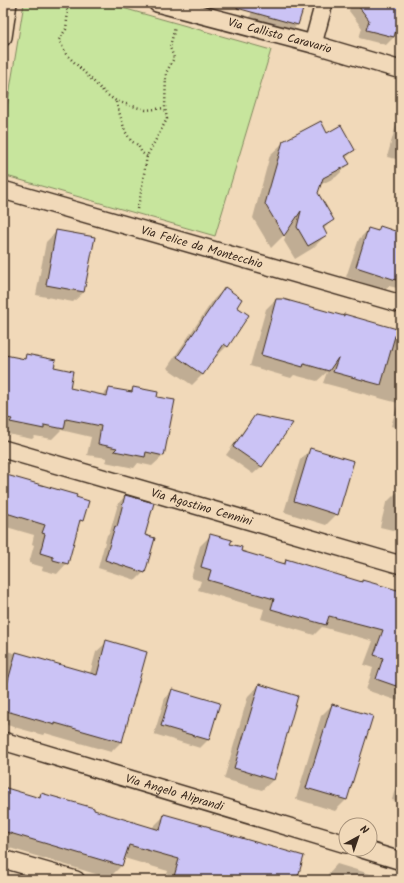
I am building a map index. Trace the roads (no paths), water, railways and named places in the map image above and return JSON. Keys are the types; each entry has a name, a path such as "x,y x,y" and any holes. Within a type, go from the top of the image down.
{"street":[{"path":"3,37 8,3"},
{"name":"Via Callisto Caravario","path":"157,3 313,44 401,70"},
{"path":"313,44 324,3"},
{"name":"Via Felice da Montecchio","path":"3,190 401,304"},
{"name":"Via Agostino Cennini","path":"3,449 401,565"},
{"name":"Via Angelo Aliprandi","path":"3,741 338,842"},
{"path":"378,854 401,861"},
{"path":"3,859 76,880"}]}
